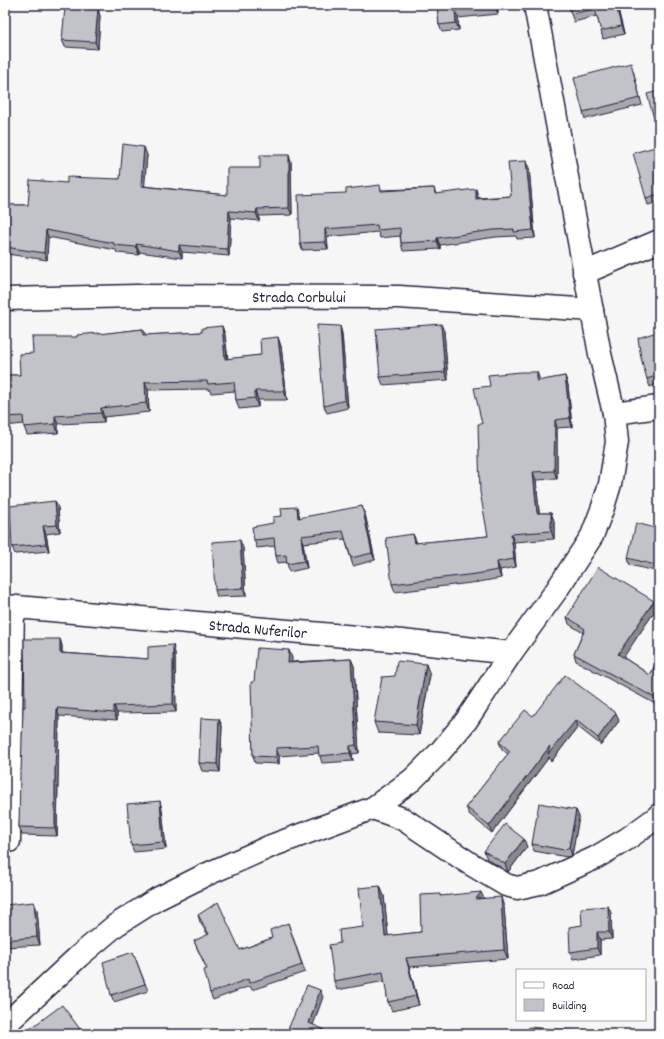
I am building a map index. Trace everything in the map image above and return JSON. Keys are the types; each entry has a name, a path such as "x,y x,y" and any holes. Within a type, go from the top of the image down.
{"street":[{"path":"5,1025 79,956 116,925 157,899 203,876 271,846 373,808 412,780 440,752 466,721 511,653 556,591 592,536 610,484 617,442 614,413 600,354 584,273 568,178 535,5"},
{"path":"584,273 659,241"},
{"name":"Strada Corbului","path":"5,299 137,296 399,296 592,310"},
{"path":"614,413 659,407"},
{"path":"9,607 9,841"},
{"name":"Strada Nuferilor","path":"9,607 402,641 511,653"},
{"path":"373,808 403,819 506,885 517,888 540,882 595,858 626,839 659,815"}],"building":[{"path":"437,5 495,6 455,10 456,23 439,25"},
{"path":"569,5 616,5 621,26 601,31 595,9 571,14"},
{"path":"65,7 98,9 95,42 62,40"},
{"path":"631,63 640,98 583,112 574,78"},
{"path":"659,91 659,136 647,94"},
{"path":"123,144 144,147 141,186 227,195 227,168 260,168 260,155 289,155 289,208 257,209 256,213 229,211 227,249 179,245 179,251 136,244 136,247 114,245 114,243 46,230 44,253 5,247 5,205 28,205 30,180 67,183 67,177 120,179"},
{"path":"659,146 659,194 646,198 633,153"},
{"path":"526,161 533,230 514,232 514,229 493,230 437,238 437,241 401,243 400,228 378,230 377,225 325,229 325,242 300,243 298,195 346,193 346,189 380,185 381,191 434,188 435,194 476,189 476,199 511,196 508,162"},
{"path":"659,284 659,305 654,286"},
{"path":"659,314 659,375 647,379 641,358 638,338 657,332 653,317"},
{"path":"441,324 445,372 380,377 376,329"},
{"path":"317,325 340,326 345,400 324,406"},
{"path":"222,326 225,359 261,355 260,339 278,337 284,391 255,391 255,398 236,400 234,382 208,384 207,381 145,382 146,403 101,408 101,413 55,416 55,424 24,427 23,416 5,417 5,375 20,375 19,354 33,353 32,337 77,337 77,335 143,329 143,335 202,332 202,328"},
{"path":"537,372 537,381 565,376 570,418 555,420 554,471 533,472 537,513 551,513 551,531 511,534 514,559 497,562 498,570 392,584 386,538 413,534 415,543 488,536 480,492 478,424 482,424 474,388 490,386 488,375"},
{"path":"55,501 57,525 43,526 46,544 12,547 10,506"},
{"path":"362,506 372,553 351,558 343,531 301,536 304,561 287,564 286,555 276,556 274,538 254,540 252,527 273,523 273,517 282,516 281,508 297,507 298,518"},
{"path":"636,523 659,529 659,566 628,558"},
{"path":"240,540 243,588 215,590 212,542"},
{"path":"598,567 654,601 618,654 650,675 659,658 659,700 574,654 585,629 567,617"},
{"path":"24,639 60,639 60,653 148,659 148,647 173,645 173,704 114,706 114,713 57,708 55,828 19,827 23,707 25,707"},
{"path":"257,648 289,650 288,663 351,659 356,745 350,746 350,753 319,756 318,746 276,748 276,757 253,756 251,682 254,682"},
{"path":"397,661 426,664 416,725 374,722 382,677 395,676"},
{"path":"565,675 616,713 598,738 576,720 548,754 550,746 489,826 466,807 510,751 499,742 525,710 533,716"},
{"path":"201,718 219,719 217,764 199,763"},
{"path":"160,801 163,842 131,845 127,804"},
{"path":"539,803 576,810 569,847 564,850 532,844"},
{"path":"505,824 524,839 505,864 484,851"},
{"path":"380,886 385,936 421,932 420,895 440,894 440,896 481,892 476,899 501,897 504,950 406,958 416,996 388,1002 383,972 334,981 329,945 340,943 339,930 363,927 359,888"},
{"path":"34,902 37,937 5,940 5,905"},
{"path":"218,902 240,950 272,938 270,930 288,923 302,965 249,983 248,979 210,993 204,970 207,969 194,941 209,934 198,915"},
{"path":"608,906 609,932 597,932 597,948 570,952 569,927 582,925 581,908"},
{"path":"133,952 145,984 111,995 103,962"},
{"path":"307,985 320,990 309,1023 323,1029 321,1034 286,1034"},
{"path":"62,1005 80,1029 72,1034 23,1034"},
{"path":"529,1027 574,1031 574,1034 528,1034"}]}
